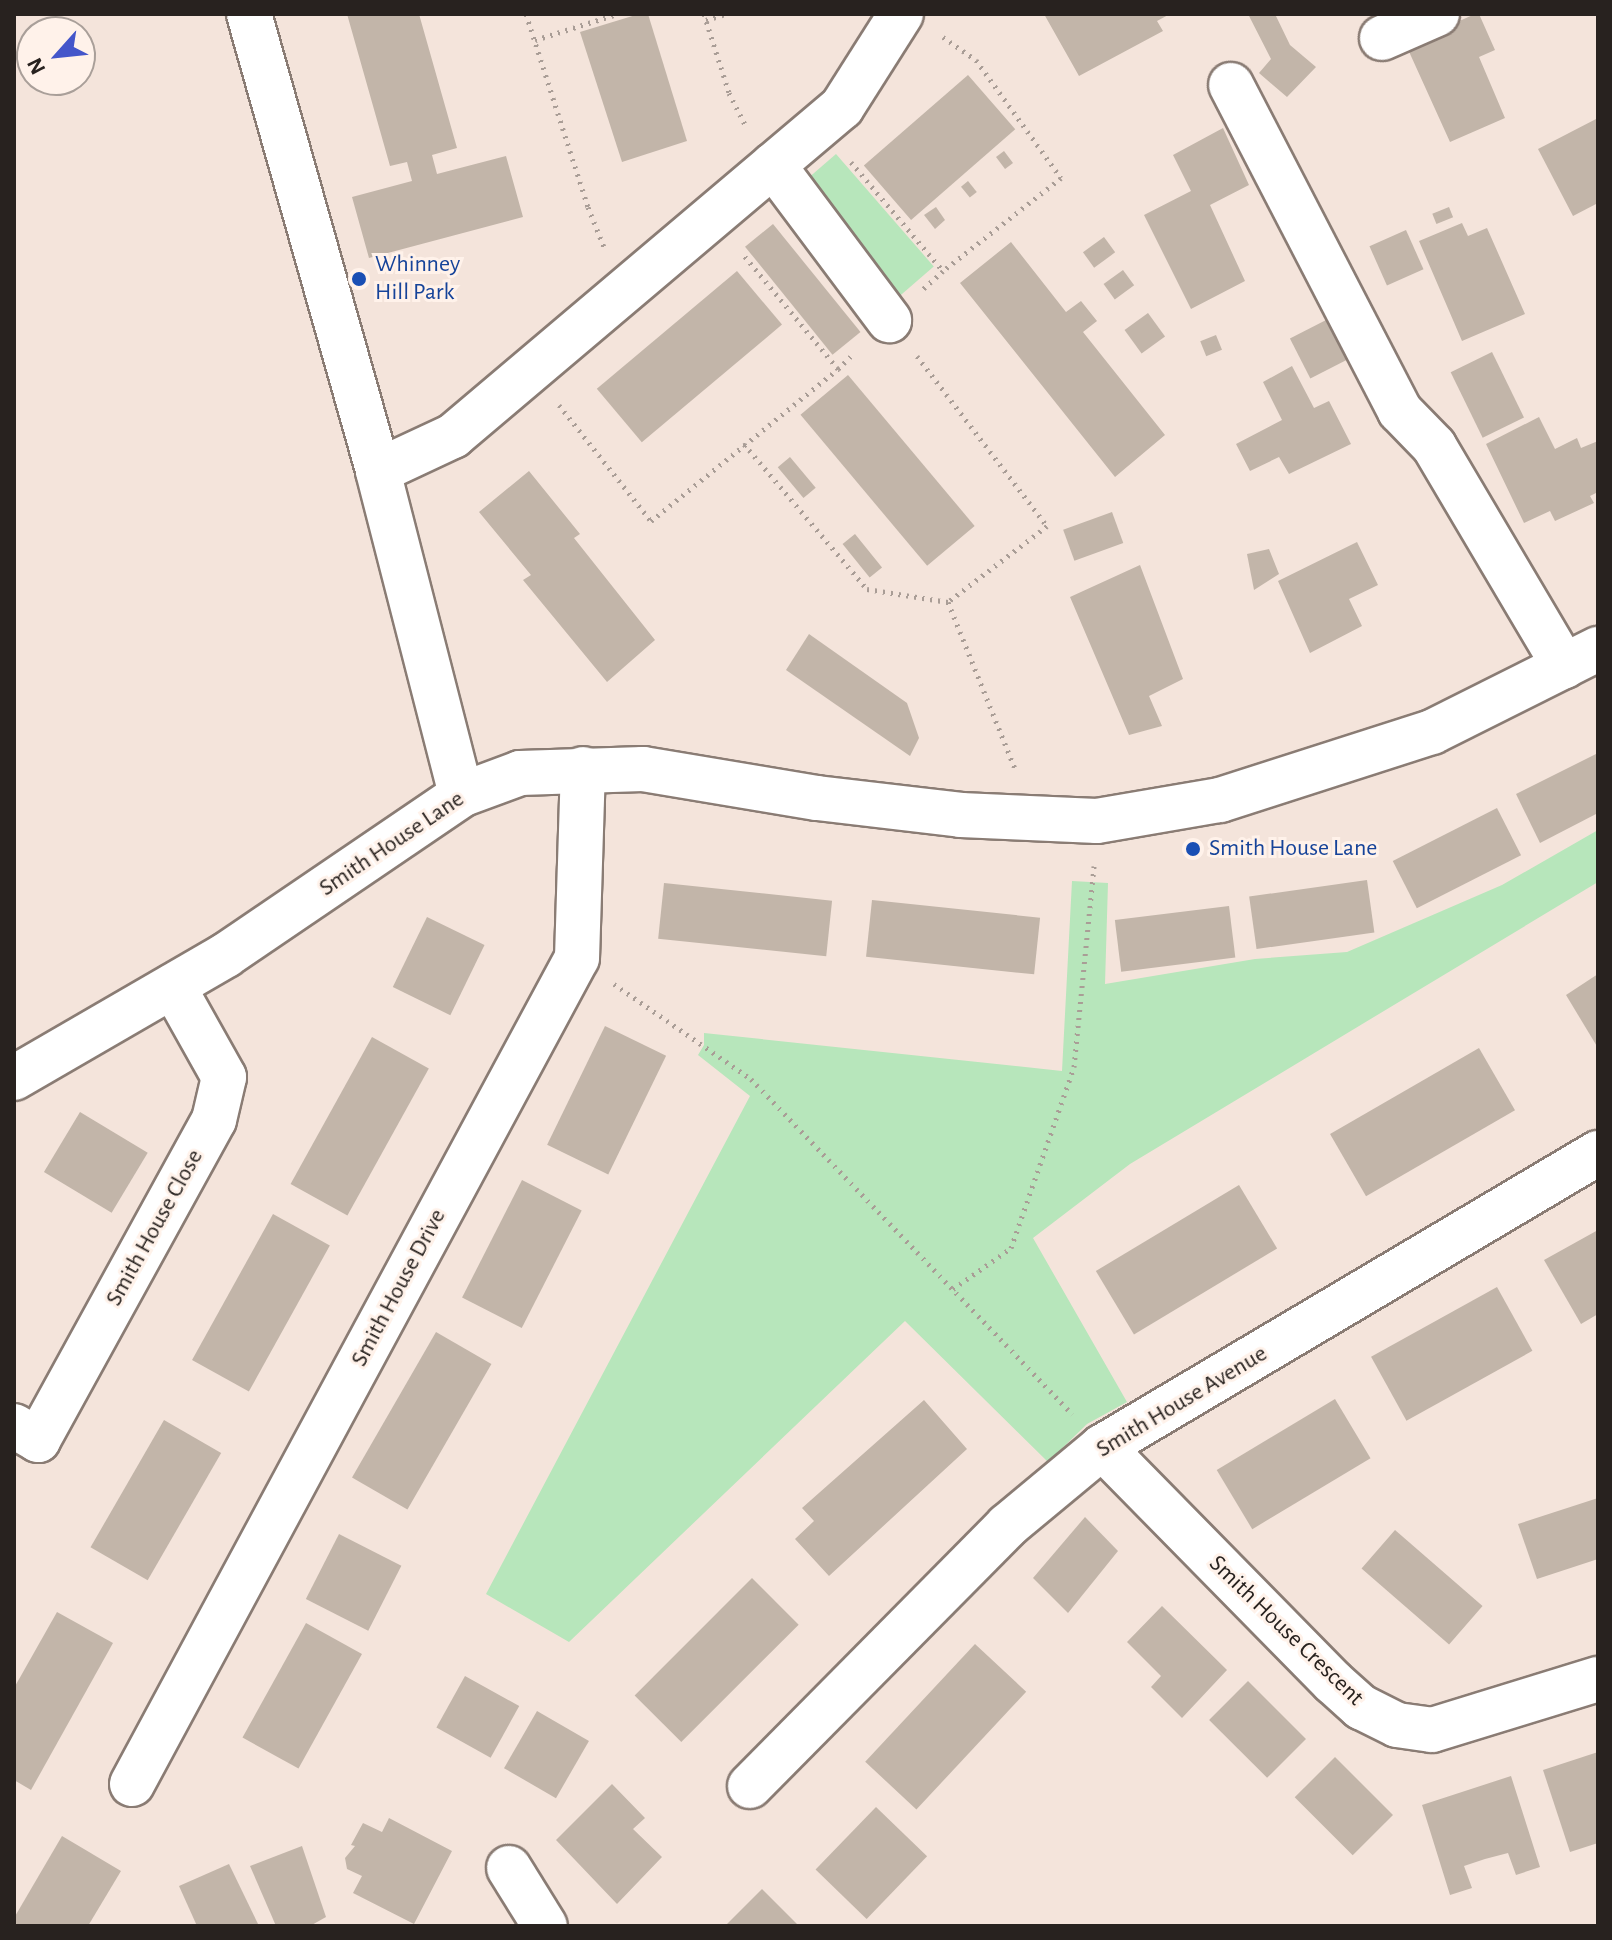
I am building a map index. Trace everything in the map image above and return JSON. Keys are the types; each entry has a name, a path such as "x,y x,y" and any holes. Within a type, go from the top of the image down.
{"street":[{"path":"249,14 378,471 461,795"},
{"path":"1382,38 1437,14"},
{"path":"378,471 453,436 842,107 901,15"},
{"path":"1231,85 1400,411 1434,446 1581,658"},
{"path":"773,165 889,320"},
{"name":"Smith House Lane","path":"14,1078 226,955 461,795 520,773 643,769 831,800 1097,821 1220,800 1432,732 1581,658"},
{"name":"Smith House Drive","path":"132,1784 577,958 583,769"},
{"name":"Smith House Close","path":"14,1426 38,1440 214,1120 224,1077 173,986"},
{"name":"Smith House Avenue","path":"750,1786 1007,1526 1102,1447 1598,1153"},
{"name":"Smith House Crescent","path":"1102,1447 1333,1682 1361,1707 1397,1725 1432,1730 1598,1679"},
{"path":"509,1868 537,1924"}],"path":[{"path":"526,14 588,207 623,292"},
{"path":"535,40 617,14"},
{"path":"726,14 705,17 729,93 773,165"},
{"path":"901,15 976,60 1061,178 943,271"},
{"path":"531,369 651,521 838,369 711,216"},
{"path":"744,444 867,589 948,602 1047,526 889,320"},
{"path":"948,602 1011,753 1030,818"},
{"path":"953,1289 1011,1248 1074,1067 1097,821"},
{"path":"577,958 751,1079 1102,1447"}],"green space":[{"path":"836,154 934,266 901,295 803,183"},
{"path":"1598,830 1598,882 1130,1164 1033,1238 1127,1402 1087,1424 1048,1462 905,1321 569,1642 486,1594 750,1096 698,1055 704,1045 704,1033 1062,1071 1072,881 1108,883 1105,984 1255,959 1347,952 1502,885"}],"building":[{"path":"347,14 419,14 457,148 432,155 437,174 506,156 523,217 369,258 352,197 412,181 407,162 390,166"},
{"path":"648,14 687,141 622,162 580,32"},
{"path":"1044,14 1170,14 1157,21 1163,31 1079,76"},
{"path":"1248,14 1275,14 1290,45 1316,67 1287,97 1259,73 1271,59"},
{"path":"1479,14 1495,50 1479,57 1505,118 1450,142 1406,45"},
{"path":"968,75 1015,129 911,220 864,166"},
{"path":"1598,118 1598,203 1573,216 1538,149"},
{"path":"1223,128 1249,185 1210,205 1245,281 1191,309 1144,215 1191,191 1173,155"},
{"path":"1004,151 1013,163 1005,169 996,157"},
{"path":"968,181 977,192 970,198 961,187"},
{"path":"936,207 945,220 935,229 924,215"},
{"path":"1449,207 1453,217 1436,224 1432,214"},
{"path":"1462,223 1468,236 1487,228 1525,314 1462,341 1419,241"},
{"path":"773,224 860,332 832,355 745,247"},
{"path":"1406,230 1423,269 1387,286 1369,246"},
{"path":"1104,237 1115,252 1094,268 1083,252"},
{"path":"1011,242 1066,312 1081,301 1097,321 1083,332 1165,435 1115,477 960,283"},
{"path":"1123,270 1134,285 1115,299 1104,284"},
{"path":"737,271 782,325 642,442 597,389"},
{"path":"1148,313 1165,336 1142,354 1125,330"},
{"path":"1330,318 1350,358 1310,379 1290,338"},
{"path":"1216,335 1222,350 1206,356 1200,341"},
{"path":"1492,352 1524,418 1483,438 1451,372"},
{"path":"1292,366 1314,408 1329,401 1351,444 1289,474 1279,457 1250,471 1236,444 1282,420 1263,382"},
{"path":"848,375 975,526 927,566 801,415"},
{"path":"1539,417 1555,449 1577,438 1581,448 1598,441 1598,492 1590,496 1594,503 1555,521 1550,511 1524,523 1486,444"},
{"path":"790,457 816,488 803,498 778,467"},
{"path":"529,471 580,534 574,538 655,640 607,682 523,580 531,575 479,512"},
{"path":"1112,512 1123,543 1074,561 1063,530"},
{"path":"855,534 882,567 870,577 843,544"},
{"path":"1357,542 1378,585 1349,599 1362,626 1310,653 1278,581"},
{"path":"1269,549 1279,574 1254,590 1247,554"},
{"path":"1140,565 1183,679 1149,696 1162,726 1129,735 1070,597"},
{"path":"809,634 907,703 919,738 910,756 786,670"},
{"path":"1598,753 1598,813 1540,843 1516,794"},
{"path":"1497,808 1521,855 1417,908 1393,861"},
{"path":"1367,880 1374,932 1257,949 1249,897"},
{"path":"664,883 832,901 826,956 658,939"},
{"path":"872,900 1040,918 1034,974 866,957"},
{"path":"1229,906 1235,958 1121,972 1115,920"},
{"path":"427,917 485,945 450,1015 393,987"},
{"path":"1598,974 1598,1048 1566,995"},
{"path":"605,1026 666,1056 608,1174 547,1145"},
{"path":"372,1037 429,1069 347,1215 291,1184"},
{"path":"1479,1048 1515,1110 1366,1196 1330,1134"},
{"path":"80,1112 148,1153 112,1213 44,1172"},
{"path":"522,1180 582,1210 522,1328 462,1298"},
{"path":"1239,1185 1277,1248 1134,1334 1096,1271"},
{"path":"273,1214 330,1246 249,1392 192,1360"},
{"path":"1598,1230 1598,1314 1581,1324 1544,1260"},
{"path":"1497,1287 1532,1351 1406,1421 1371,1357"},
{"path":"436,1332 491,1364 407,1509 352,1477"},
{"path":"1335,1399 1371,1458 1252,1529 1217,1470"},
{"path":"924,1400 967,1449 829,1576 795,1539 814,1521 802,1508"},
{"path":"164,1420 221,1453 148,1580 90,1547"},
{"path":"1598,1498 1598,1559 1537,1579 1518,1524"},
{"path":"1085,1517 1118,1551 1068,1613 1033,1578"},
{"path":"1395,1530 1483,1606 1449,1645 1362,1568"},
{"path":"339,1534 401,1566 368,1631 306,1599"},
{"path":"752,1578 799,1625 681,1742 635,1695"},
{"path":"1162,1606 1227,1670 1182,1718 1151,1687 1161,1676 1127,1642"},
{"path":"57,1612 113,1643 31,1790 14,1780 14,1688"},
{"path":"306,1623 362,1654 298,1769 242,1738"},
{"path":"975,1644 1026,1692 916,1809 865,1762"},
{"path":"465,1676 519,1706 491,1758 436,1728"},
{"path":"1248,1681 1306,1739 1267,1778 1209,1720"},
{"path":"537,1711 589,1741 556,1798 504,1768"},
{"path":"1598,1752 1598,1843 1570,1852 1543,1770"},
{"path":"1335,1757 1393,1815 1353,1855 1295,1797"},
{"path":"1511,1776 1540,1867 1516,1875 1508,1853 1485,1859 1464,1866 1472,1888 1450,1895 1422,1805"},
{"path":"612,1784 645,1818 633,1829 662,1857 617,1904 556,1840"},
{"path":"876,1807 927,1856 867,1919 816,1870"},
{"path":"389,1818 452,1851 414,1924 353,1893 362,1876 347,1869 345,1858 355,1846 351,1845 363,1823 382,1832"},
{"path":"62,1836 121,1871 88,1926 17,1926 14,1918"},
{"path":"302,1846 326,1917 310,1926 276,1926 250,1866"},
{"path":"229,1864 259,1926 197,1926 179,1886"},
{"path":"762,1889 799,1926 725,1926"}],"place":[{"name":"Whinney Hill Park","path":"359,279"},
{"name":"Smith House Lane","path":"1193,849"}]}
